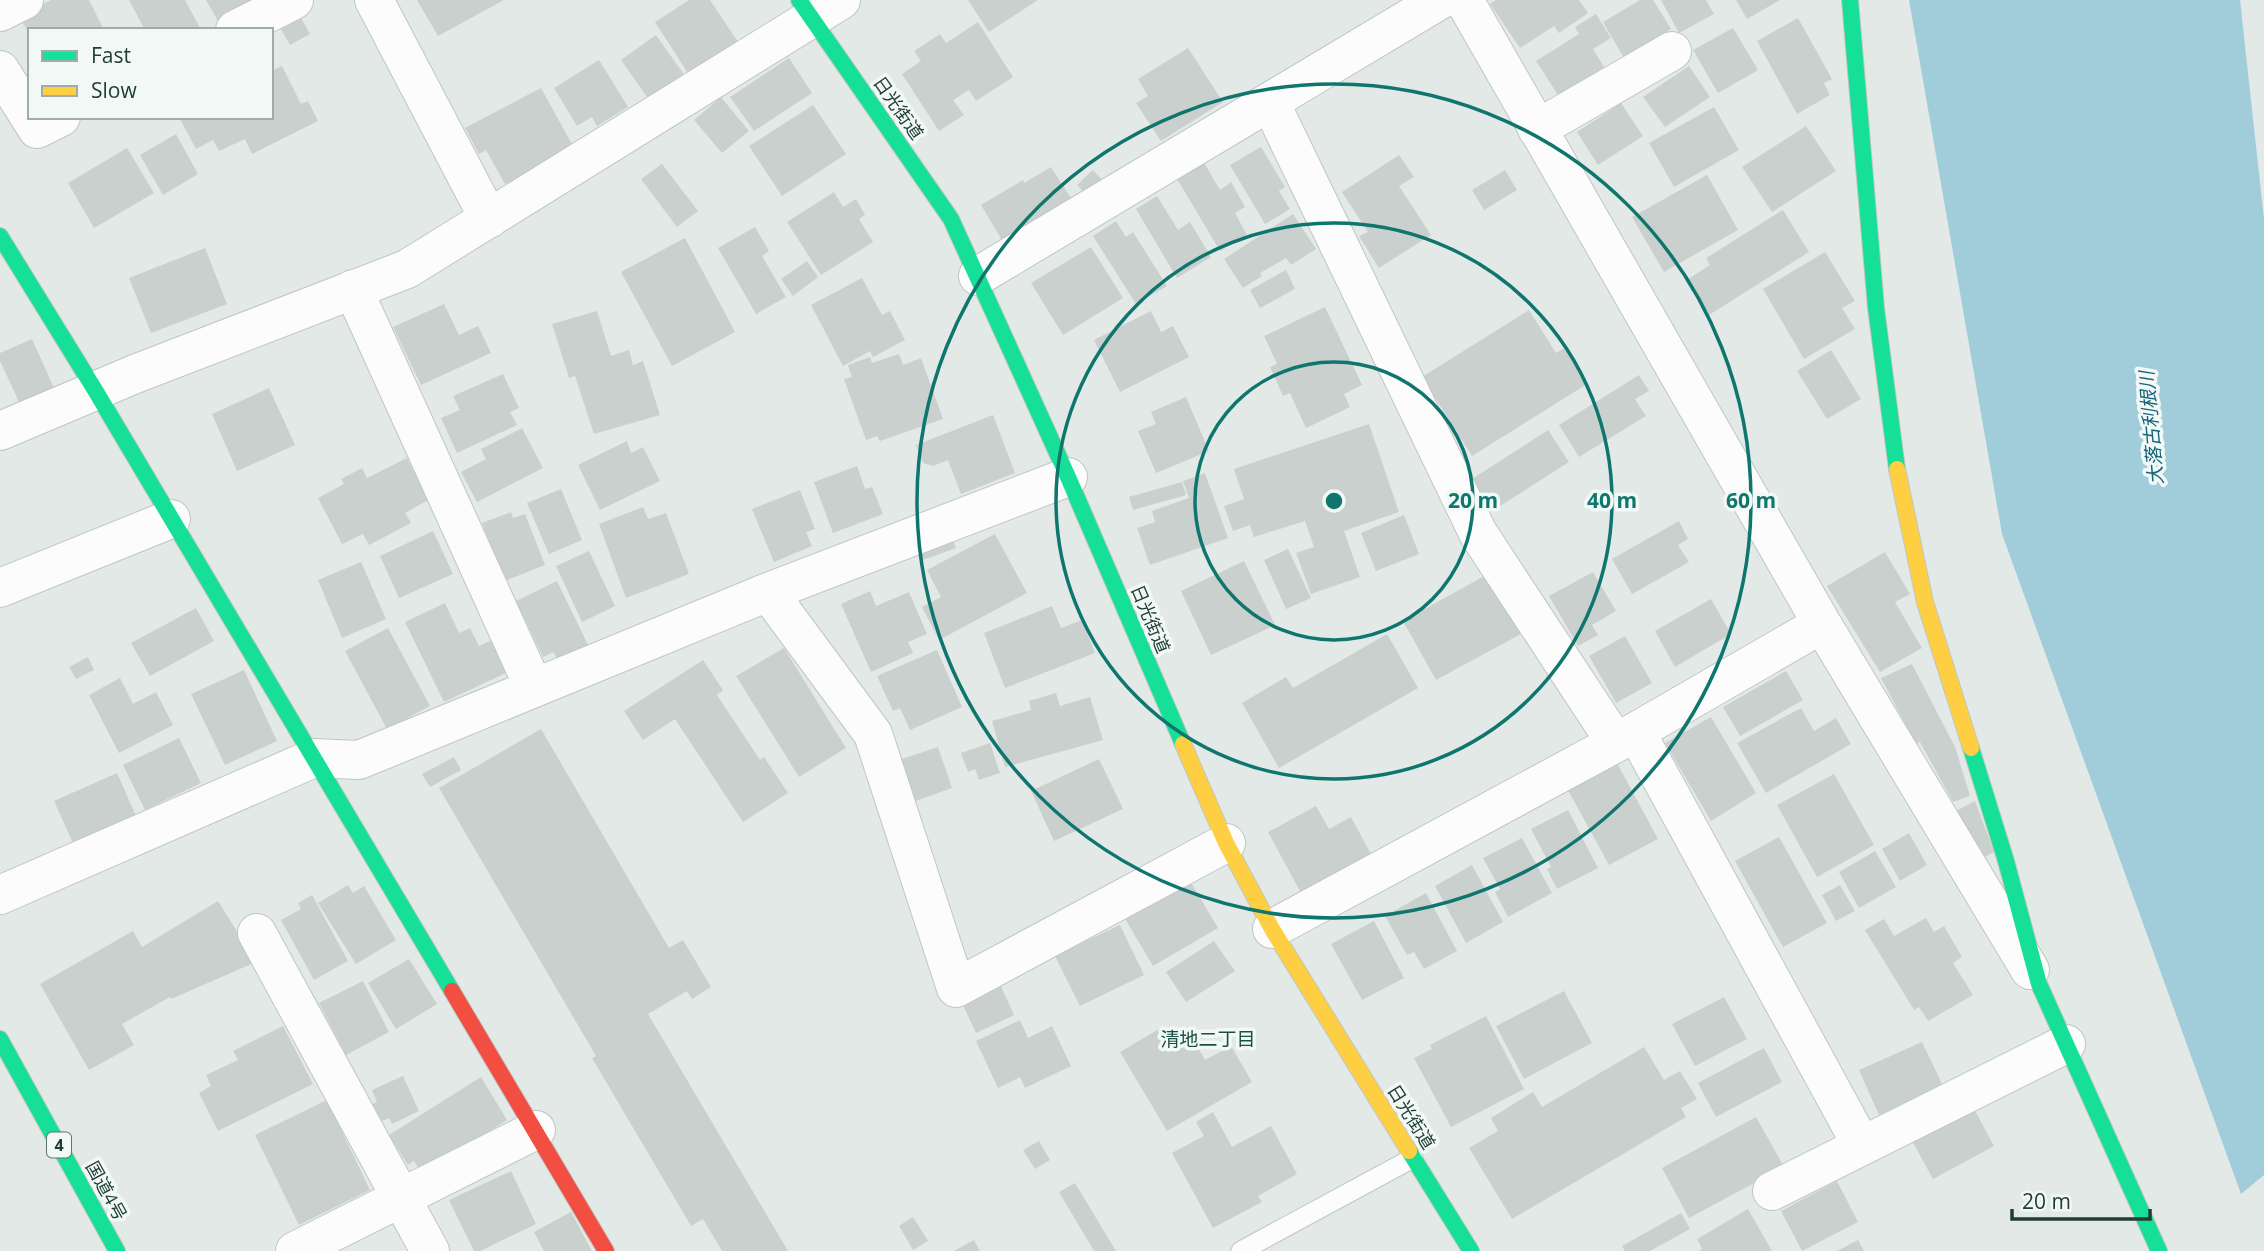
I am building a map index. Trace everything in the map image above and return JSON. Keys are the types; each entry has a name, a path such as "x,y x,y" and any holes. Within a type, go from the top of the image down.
{"main road":[{"path":"1850,0 1876,308 1899,483 1925,602 2006,861 2039,984 2159,1251"},
{"name":"日光街道","path":"817,6 951,219 1068,477 1226,843 1272,929 1471,1251"},
{"path":"0,236 95,390 606,1251"},
{"name":"国道4号","path":"0,1040 117,1251"}],"street":[{"path":"0,12 24,0"},
{"path":"239,28 294,0"},
{"path":"374,0 489,219"},
{"path":"978,276 1440,0"},
{"path":"1464,0 1822,624 2039,984"},
{"path":"0,431 95,390 407,269 489,219 817,6"},
{"path":"1538,129 1672,51"},
{"path":"0,70 28,115"},
{"path":"1270,102 1478,533 1626,738 1862,1146"},
{"path":"31,119 37,129 57,119"},
{"path":"354,289 534,688"},
{"path":"0,895 314,758 359,760 768,592 1068,477"},
{"path":"0,588 172,519"},
{"path":"768,592 873,734 956,988 1226,843"},
{"path":"1272,929 1626,738 1822,624"},
{"path":"257,933 430,1251"},
{"path":"1772,1191 2066,1044"},
{"path":"295,1251 536,1130"}],"lane":[{"path":"1241,1251 1413,1158"}],"water":[{"name":"大落古利根川","path":"1909,0 2240,0 2264,219 2264,1175 2241,1194 2002,534"}],"building":[{"path":"51,0 89,0 103,28 28,28 28,32 19,15"},
{"path":"129,0 185,0 200,28 144,28"},
{"path":"206,0 257,0 218,21"},
{"path":"417,0 504,0 438,36"},
{"path":"689,0 710,0 740,45 691,78 655,22"},
{"path":"968,0 1038,0 989,32"},
{"path":"1496,0 1579,0 1588,13 1559,33 1554,26 1520,48 1490,4"},
{"path":"1640,0 1653,0 1671,29 1624,58 1603,22"},
{"path":"1661,0 1706,0 1714,14 1679,33"},
{"path":"1736,0 1780,0 1747,19"},
{"path":"295,7 310,34 290,45 275,19"},
{"path":"1596,14 1611,38 1593,49 1604,67 1558,95 1536,61 1579,34 1575,27"},
{"path":"1798,18 1832,79 1824,83 1830,95 1797,114 1757,41"},
{"path":"978,22 1013,77 976,101 969,90 953,100 964,115 939,131 902,74 921,61 914,51 940,34 946,43"},
{"path":"1733,28 1758,70 1718,93 1693,50"},
{"path":"656,35 685,76 650,101 621,60"},
{"path":"1188,48 1223,102 1161,141 1136,103 1148,96 1138,79"},
{"path":"789,58 812,93 754,131 730,97"},
{"path":"599,60 628,107 597,126 592,117 577,126 554,88"},
{"path":"282,66 301,104 308,101 318,121 252,154 245,139 219,151 213,140 196,149 180,119 273,119 273,70"},
{"path":"1689,66 1710,97 1665,127 1643,97"},
{"path":"541,88 574,148 505,184 486,150 479,154 465,128"},
{"path":"721,97 749,131 722,153 694,120"},
{"path":"1621,103 1643,136 1598,165 1577,132"},
{"path":"813,105 846,154 782,196 749,146"},
{"path":"1714,107 1739,150 1674,187 1649,143"},
{"path":"1806,126 1836,171 1772,212 1742,167"},
{"path":"176,134 198,174 163,195 140,155"},
{"path":"1261,147 1285,187 1279,191 1290,209 1265,224 1230,165"},
{"path":"127,148 154,193 94,228 68,183"},
{"path":"1399,155 1414,177 1399,186 1431,235 1379,268 1359,236 1368,232 1342,192"},
{"path":"1203,161 1220,190 1231,182 1245,207 1235,213 1247,235 1220,251 1176,177"},
{"path":"662,164 698,211 677,227 641,179"},
{"path":"1051,167 1072,200 1003,242 981,205"},
{"path":"1093,170 1106,184 1091,199 1077,185"},
{"path":"1505,170 1517,190 1484,210 1472,190"},
{"path":"1707,175 1738,230 1664,272 1632,217"},
{"path":"834,192 843,207 856,199 865,215 859,219 873,242 821,275 787,222"},
{"path":"1157,196 1178,230 1190,222 1211,257 1177,278 1136,209"},
{"path":"1783,210 1809,252 1709,315 1687,280 1710,265 1706,258"},
{"path":"1293,214 1316,249 1291,265 1286,258 1260,273 1262,276 1243,288 1224,259"},
{"path":"1116,221 1126,237 1133,232 1167,286 1136,304 1093,236"},
{"path":"755,227 769,251 762,256 786,297 756,314 718,248"},
{"path":"685,238 735,332 672,366 621,272"},
{"path":"1091,247 1123,298 1063,335 1031,283"},
{"path":"205,248 227,304 151,333 129,278"},
{"path":"1825,252 1855,301 1842,308 1855,329 1804,359 1763,289"},
{"path":"807,261 818,277 793,296 781,279"},
{"path":"1286,270 1295,289 1260,308 1250,290"},
{"path":"862,278 882,315 890,311 905,340 873,357 870,351 843,366 811,305"},
{"path":"444,304 459,335 478,326 491,353 421,385 393,327"},
{"path":"1325,307 1362,385 1344,394 1350,407 1306,428 1290,393 1283,396 1270,367 1277,364 1264,336"},
{"path":"1529,310 1556,353 1564,348 1587,384 1472,456 1422,377"},
{"path":"597,311 611,356 629,350 633,365 643,361 660,415 594,434 575,376 569,378 552,324"},
{"path":"1151,311 1161,332 1173,326 1189,357 1120,392 1094,340"},
{"path":"32,339 54,388 20,404 0,361 0,353"},
{"path":"1831,350 1861,399 1827,419 1797,371"},
{"path":"899,354 903,365 921,358 943,419 880,441 877,436 866,440 844,379 852,377 848,365 870,357 872,363"},
{"path":"503,374 519,408 510,412 517,425 457,453 441,418 460,410 453,396"},
{"path":"1639,375 1649,391 1635,399 1646,416 1579,457 1559,425"},
{"path":"269,388 295,445 237,471 212,414"},
{"path":"1186,397 1209,451 1156,473 1138,431 1156,424 1151,412"},
{"path":"993,415 1015,473 961,494 948,460 933,466 923,463 916,445"},
{"path":"1369,424 1399,512 1344,531 1360,577 1311,594 1296,553 1314,547 1305,521 1254,537 1250,525 1233,531 1224,506 1244,499 1234,469"},
{"path":"522,428 543,468 477,502 461,472 486,459 481,449"},
{"path":"1548,430 1569,462 1489,513 1469,481"},
{"path":"627,441 631,453 643,447 660,481 600,510 578,465"},
{"path":"407,458 428,500 405,513 411,523 369,545 363,534 342,544 318,498 344,484 341,479 362,468 367,478"},
{"path":"857,466 865,489 872,487 883,514 833,533 814,482"},
{"path":"1205,473 1228,538 1150,565 1137,528 1155,522 1152,511 1189,498 1183,481"},
{"path":"1182,482 1186,495 1133,510 1129,497"},
{"path":"561,489 582,540 549,554 527,503"},
{"path":"800,490 815,529 806,532 812,546 774,562 752,509"},
{"path":"643,507 648,519 666,513 689,574 626,598 599,524"},
{"path":"511,512 513,518 525,514 545,565 505,581 482,523"},
{"path":"1404,515 1419,554 1376,571 1361,533"},
{"path":"1679,521 1688,539 1678,545 1689,562 1632,594 1612,559"},
{"path":"433,531 453,574 399,598 380,556"},
{"path":"995,534 1027,593 939,640 922,607 941,597 927,570"},
{"path":"951,535 956,548 920,561 915,547"},
{"path":"1288,549 1311,598 1286,609 1264,560"},
{"path":"589,551 615,606 582,622 556,566"},
{"path":"1885,552 1910,594 1895,602 1922,648 1880,672 1827,586"},
{"path":"1244,561 1275,625 1211,655 1181,591"},
{"path":"361,562 386,619 342,638 318,580"},
{"path":"1593,572 1616,611 1592,625 1598,635 1578,646 1549,596"},
{"path":"1488,574 1521,634 1436,680 1403,621"},
{"path":"557,581 588,645 557,660 554,652 543,657 516,601"},
{"path":"870,591 876,606 909,592 927,634 908,642 913,653 871,672 841,604"},
{"path":"1711,599 1731,634 1675,667 1655,631"},
{"path":"445,603 459,633 470,628 479,646 492,640 508,672 444,702 405,622"},
{"path":"1052,606 1061,628 1082,620 1095,653 1005,688 984,633"},
{"path":"196,608 214,641 150,676 131,643"},
{"path":"388,628 430,706 387,729 345,651"},
{"path":"1387,634 1418,688 1279,768 1242,703 1286,677 1293,688"},
{"path":"1625,636 1652,683 1616,703 1589,656"},
{"path":"784,648 846,748 799,777 736,676"},
{"path":"937,650 962,707 910,730 900,708 893,711 877,676"},
{"path":"88,657 94,670 76,679 69,667"},
{"path":"703,660 723,690 717,695 760,760 764,757 788,793 743,822 675,719 643,740 624,711"},
{"path":"1912,664 1955,747 1970,796 1953,802 1920,742 1916,744 1881,678"},
{"path":"244,670 277,741 225,765 191,694"},
{"path":"1786,671 1803,700 1740,736 1723,707"},
{"path":"120,678 133,704 156,692 173,725 119,753 89,695"},
{"path":"1056,693 1060,706 1090,697 1103,740 1005,767 992,721 1031,710 1029,701"},
{"path":"1801,708 1814,731 1836,718 1851,744 1766,793 1737,743"},
{"path":"1711,717 1756,793 1711,821 1665,743"},
{"path":"541,729 669,948 683,940 711,987 692,999 687,991 648,1014 788,1251 722,1251 703,1219 691,1226 592,1058 596,1056 439,788"},
{"path":"179,738 201,783 145,810 123,765"},
{"path":"990,743 1000,773 979,780 975,769 968,772 961,753"},
{"path":"938,747 952,788 910,803 896,761"},
{"path":"454,757 461,770 430,787 422,774"},
{"path":"1099,759 1123,809 1054,841 1031,791"},
{"path":"1617,763 1658,839 1609,865 1568,790"},
{"path":"117,773 136,816 73,843 54,801"},
{"path":"1834,774 1874,845 1817,877 1777,805"},
{"path":"1975,801 1994,852 1983,858 1954,812"},
{"path":"1316,806 1329,829 1351,817 1372,856 1301,893 1268,832"},
{"path":"1568,810 1598,868 1557,889 1547,869 1551,867 1531,829"},
{"path":"1909,833 1927,865 1900,881 1882,849"},
{"path":"1779,837 1827,923 1783,947 1735,861"},
{"path":"1522,838 1552,893 1508,917 1495,892 1500,889 1483,858"},
{"path":"1875,851 1896,887 1859,908 1839,872"},
{"path":"1472,865 1503,922 1466,943 1435,886"},
{"path":"1189,879 1218,928 1153,966 1124,917"},
{"path":"348,885 353,893 364,886 396,940 356,964 318,903"},
{"path":"1840,885 1855,911 1836,921 1822,895"},
{"path":"1426,893 1457,951 1424,969 1414,952 1407,955 1385,916"},
{"path":"312,895 348,961 314,980 281,920 301,909 298,903"},
{"path":"218,901 256,962 171,999 170,997 122,1024 134,1045 89,1070 40,984 133,931 142,947"},
{"path":"1926,918 1934,932 1944,926 1962,957 1953,963 1973,995 1928,1021 1919,1007 1914,1010 1865,930 1884,919 1894,936"},
{"path":"1374,921 1404,978 1362,1000 1331,944"},
{"path":"1120,925 1144,975 1080,1006 1055,956"},
{"path":"1214,941 1235,971 1186,1002 1166,972"},
{"path":"409,959 437,1004 396,1029 368,983"},
{"path":"363,981 389,1032 346,1055 319,1003"},
{"path":"1000,984 1014,1015 976,1033 961,1001"},
{"path":"1564,991 1592,1043 1524,1079 1496,1026"},
{"path":"1724,997 1747,1039 1695,1066 1672,1024"},
{"path":"1486,1016 1524,1089 1451,1127 1414,1058 1432,1049 1430,1045"},
{"path":"1020,1020 1028,1038 1052,1026 1071,1066 1025,1088 1020,1077 998,1088 976,1041"},
{"path":"283,1026 313,1084 218,1131 199,1093 211,1086 206,1075 238,1060 233,1051"},
{"path":"1159,1029 1171,1050 1192,1037 1205,1060 1231,1046 1252,1082 1167,1131 1120,1052"},
{"path":"1922,1042 1943,1086 1879,1115 1859,1070"},
{"path":"1644,1047 1664,1080 1680,1071 1697,1099 1681,1108 1686,1117 1512,1219 1469,1148 1498,1131 1491,1118 1533,1092 1542,1107"},
{"path":"1764,1048 1782,1082 1716,1117 1698,1083"},
{"path":"403,1076 419,1111 392,1124 389,1118 379,1122 372,1104 377,1102 372,1090"},
{"path":"481,1077 507,1120 422,1174 414,1161 408,1165 389,1135"},
{"path":"327,1100 370,1190 299,1225 255,1135"},
{"path":"1972,1105 1994,1146 1933,1179 1911,1139"},
{"path":"1213,1112 1232,1147 1271,1126 1297,1174 1258,1196 1262,1202 1213,1228 1172,1153 1204,1136 1196,1122"},
{"path":"1756,1117 1784,1167 1689,1218 1662,1168"},
{"path":"1039,1141 1050,1160 1035,1169 1023,1150"},
{"path":"511,1171 536,1224 480,1251 474,1251 449,1200"},
{"path":"1837,1181 1858,1222 1802,1251 1781,1211"},
{"path":"1075,1183 1116,1251 1094,1251 1059,1192"},
{"path":"1748,1209 1772,1251 1699,1251 1702,1249 1697,1239"},
{"path":"571,1212 592,1251 544,1251 534,1232"},
{"path":"1681,1213 1690,1229 1650,1251 1625,1251 1622,1246"},
{"path":"913,1217 928,1241 913,1250 899,1226"},
{"path":"974,1240 980,1251 954,1251"},
{"path":"1858,1240 1864,1251 1837,1251"}],"traffic: fast":[{"path":"799,0 951,219 1068,477 1183,744"},
{"path":"1850,0 1876,308 1897,469"},
{"path":"0,236 95,390 452,991"},
{"path":"1971,748 2006,861 2039,984 2159,1251"},
{"path":"0,1039 117,1251"},
{"path":"1409,1151 1471,1251"}],"traffic: slow":[{"path":"1897,469 1925,602 1971,748"},
{"path":"1183,744 1226,843 1272,929 1409,1151"}],"traffic: jam":[{"path":"452,991 606,1251"}],"district":[{"name":"清地二丁目","path":"1208,1039"}]}
